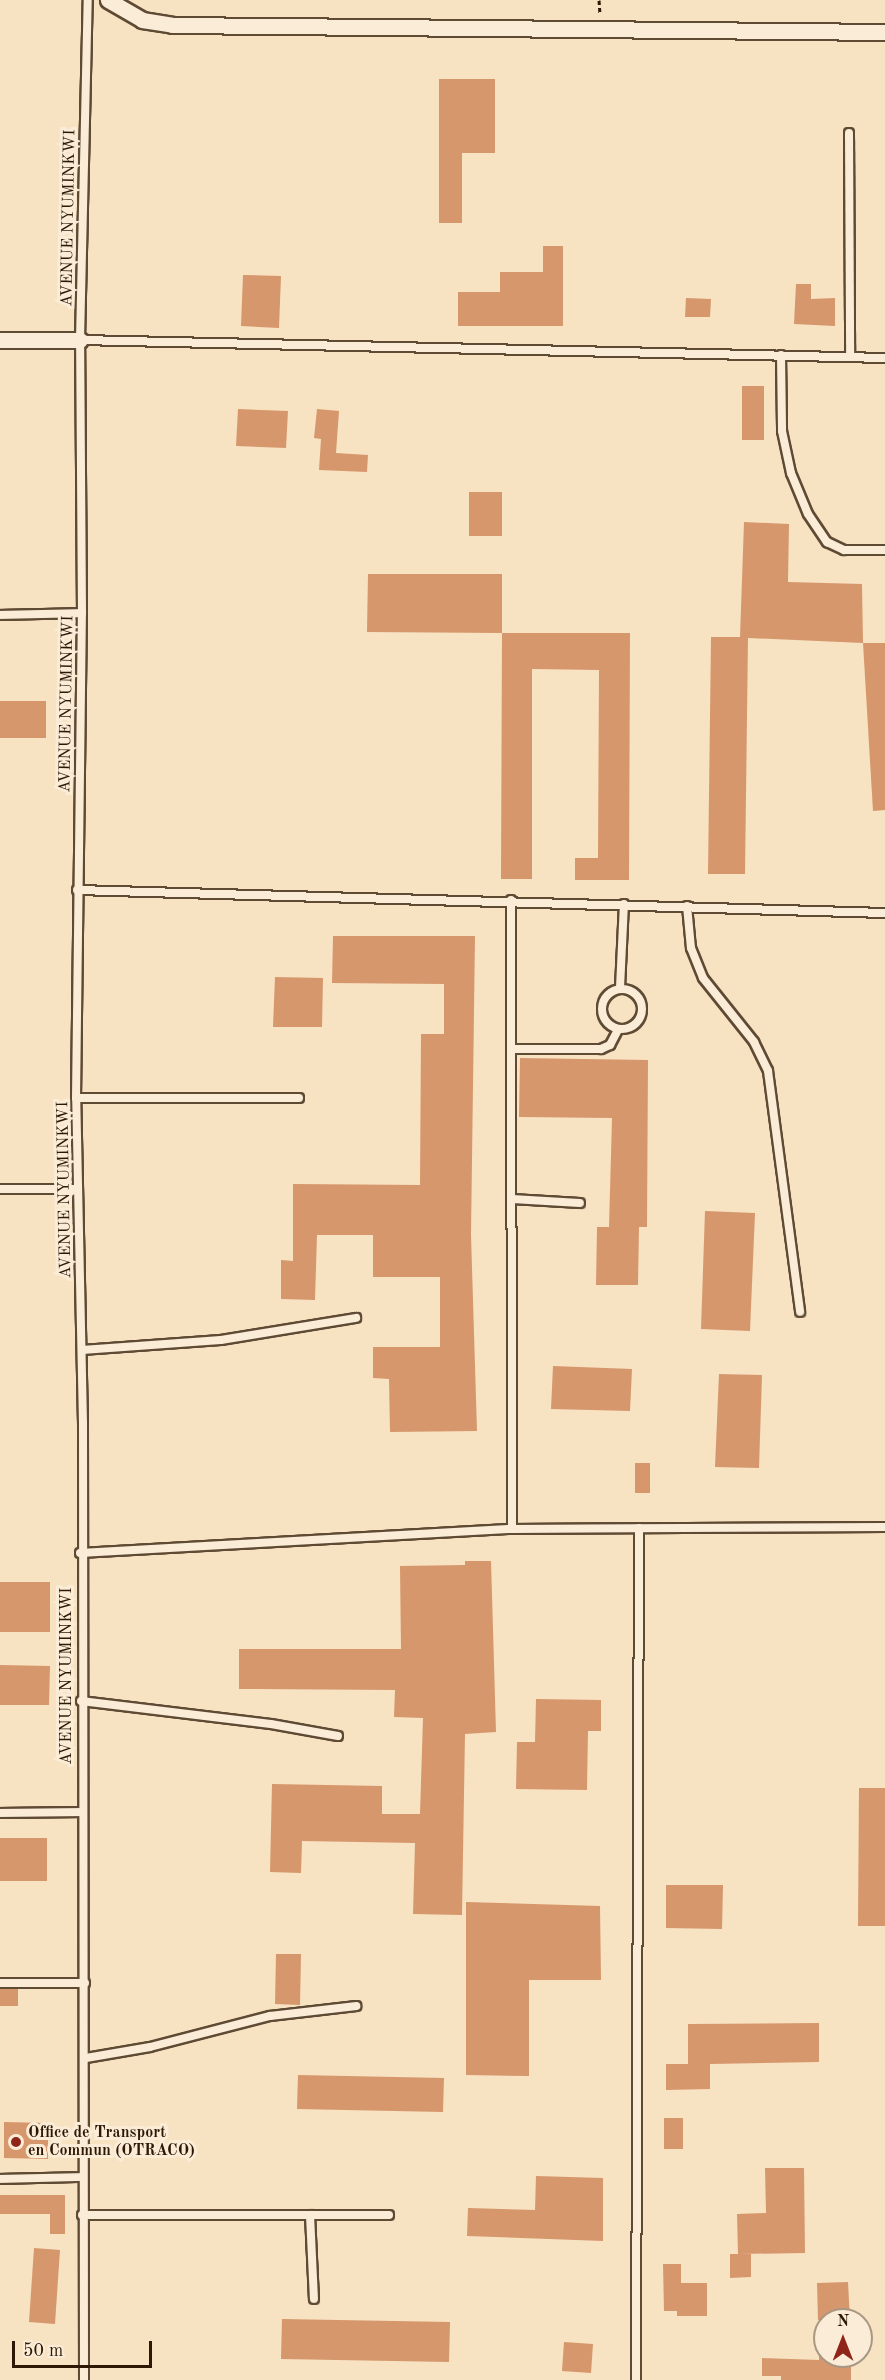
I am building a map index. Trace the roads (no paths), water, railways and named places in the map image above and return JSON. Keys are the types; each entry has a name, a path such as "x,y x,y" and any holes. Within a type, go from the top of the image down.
{"street":[{"path":"108,0 142,20 172,25 885,32"},
{"path":"0,340 80,340"}],"lane":[{"name":"AVENUE NYUMINKWI","path":"84,2380 82,2215 86,2058 81,1812 82,1350 76,1098 82,613 80,340 88,0"},
{"path":"849,134 850,357"},
{"path":"80,340 885,358"},
{"path":"781,355 782,431 791,473 808,514 826,542 844,550 885,550"},
{"path":"0,615 82,613"},
{"path":"77,890 511,900 885,913"},
{"path":"511,900 512,1529"},
{"path":"620,988 624,904"},
{"path":"687,906 691,948 703,978 754,1042 768,1071 800,1312"},
{"path":"620,988 632,990 640,999 643,1010 639,1021 630,1029 618,1030 608,1024 602,1014 602,1002 609,993 620,988"},
{"path":"512,1049 601,1049 610,1045 618,1030"},
{"path":"76,1098 299,1098"},
{"path":"0,1189 77,1189"},
{"path":"512,1199 580,1203"},
{"path":"82,1350 221,1340 357,1318"},
{"path":"80,1553 512,1529 885,1527"},
{"path":"636,2380 639,1528"},
{"path":"81,1701 271,1724 338,1736"},
{"path":"0,1813 81,1812"},
{"path":"0,1983 85,1983"},
{"path":"86,2058 150,2047 270,2016 356,2006"},
{"path":"0,2179 83,2177"},
{"path":"82,2215 389,2215"},
{"path":"310,2215 314,2299"}],"place":[{"name":"Office de Transport en Commun (OTRACO)","path":"16,2142"}]}
